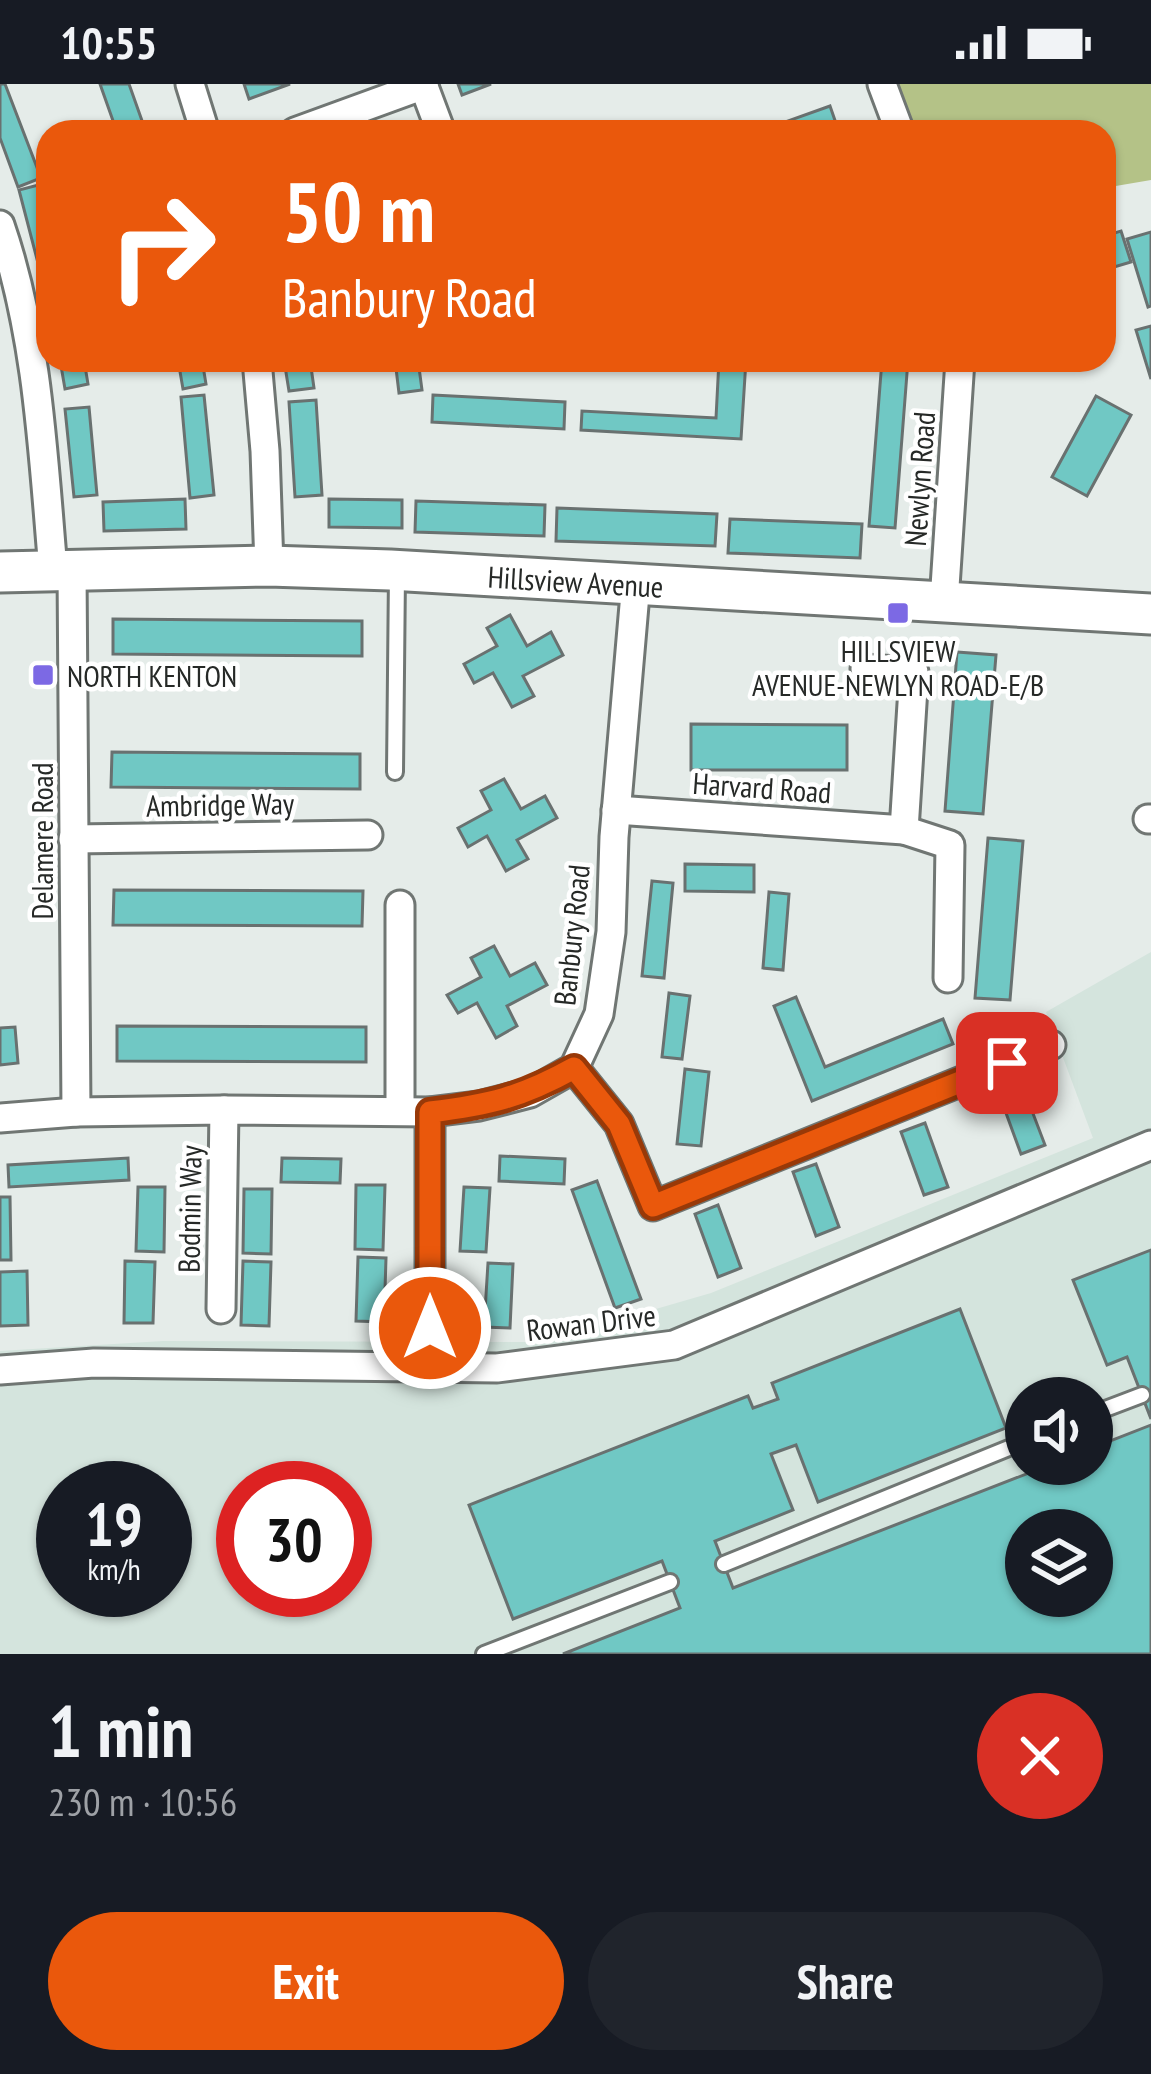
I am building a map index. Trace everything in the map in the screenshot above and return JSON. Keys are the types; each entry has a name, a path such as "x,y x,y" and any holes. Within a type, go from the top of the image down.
{"street":[{"path":"190,84 201,120"},
{"path":"883,84 896,120"},
{"path":"328,120 423,85 436,120"},
{"name":"Delamere Road","path":"0,225 26,318 63,570 76,1112"},
{"path":"258,372 269,566"},
{"name":"Newlyn Road","path":"944,602 959,372"},
{"name":"Hillsview Avenue","path":"0,572 269,566 398,570 1151,614"},
{"name":"Banbury Road","path":"574,1068 599,1014 611,932 616,810 636,582"},
{"path":"865,669 914,672 904,830"},
{"name":"Harvard Road","path":"616,810 904,830 950,845 948,979"},
{"name":"Ambridge Way","path":"73,839 368,835"},
{"path":"400,905 400,1112"},
{"path":"0,1118 76,1112 430,1112 530,1093 574,1068 619,1124 653,1206 1051,1046"},
{"name":"Bodmin Way","path":"221,1309 224,1110"},
{"path":"430,1112 430,1328"},
{"name":"Rowan Drive","path":"0,1370 94,1363 497,1368 674,1345 1151,1145"}],"lane":[{"path":"395,772 398,570"},
{"path":"1113,1406 1142,1395"},
{"path":"724,1564 1005,1450"},
{"path":"484,1654 670,1582"}],"shaded area":[{"path":"1151,952 1151,1654 0,1654 0,1351 163,1341 542,1342 711,1293 1093,1138 1046,1012"}],"green space":[{"path":"891,84 1151,84 1151,180 1116,186 1116,120 904,120"}],"building":[{"path":"0,84 5,84 36,165 36,180 18,187 0,138"},
{"path":"100,84 129,84 142,120 113,120"},
{"path":"244,84 290,84 249,99"},
{"path":"458,84 491,84 462,95"},
{"path":"830,106 835,120 791,120"},
{"path":"36,186 36,255 19,190"},
{"path":"1121,231 1131,262 1116,266 1116,232"},
{"path":"1151,232 1151,306 1148,307 1127,239"},
{"path":"1151,326 1151,379 1136,330"},
{"path":"62,372 86,372 88,384 65,389"},
{"path":"180,372 204,372 206,384 183,389"},
{"path":"286,372 312,372 314,388 289,391"},
{"path":"396,372 420,372 422,390 399,393"},
{"path":"718,372 745,372 741,439 581,430 582,411 716,418"},
{"path":"881,372 907,372 895,528 869,526"},
{"path":"204,395 214,495 190,498 181,397"},
{"path":"433,395 565,402 564,429 432,422"},
{"path":"1096,396 1131,415 1087,496 1052,477"},
{"path":"316,400 322,495 295,497 289,402"},
{"path":"89,407 97,495 74,497 65,409"},
{"path":"185,499 186,529 104,531 103,502"},
{"path":"329,499 402,500 402,528 329,527"},
{"path":"416,501 545,505 544,536 415,532"},
{"path":"557,508 717,514 715,546 556,541"},
{"path":"730,519 862,524 860,558 728,553"},
{"path":"510,615 527,646 551,632 563,655 523,676 534,696 512,707 493,673 474,683 464,664 497,646 487,628"},
{"path":"113,619 362,621 362,656 113,654"},
{"path":"957,652 996,655 983,814 945,811"},
{"path":"691,724 847,725 847,770 691,770"},
{"path":"112,752 360,754 360,789 111,787"},
{"path":"504,779 521,809 545,796 557,818 517,840 528,859 506,871 487,836 468,847 458,828 491,810 481,791"},
{"path":"988,838 1023,841 1010,1000 975,998"},
{"path":"685,864 754,865 754,892 685,891"},
{"path":"652,881 673,883 664,978 642,976"},
{"path":"114,890 363,891 362,926 113,925"},
{"path":"769,892 789,894 783,970 763,968"},
{"path":"494,946 510,976 535,963 547,985 507,1006 517,1026 496,1038 477,1003 458,1013 447,995 481,977 471,958"},
{"path":"669,993 690,996 682,1059 662,1057"},
{"path":"796,997 825,1067 943,1019 953,1044 812,1101 774,1006"},
{"path":"117,1026 366,1027 366,1062 117,1061"},
{"path":"15,1027 18,1063 0,1065 0,1028"},
{"path":"685,1069 709,1072 701,1146 677,1144"},
{"path":"1021,1082 1045,1145 1021,1154 998,1091"},
{"path":"925,1123 948,1187 924,1195 901,1132"},
{"path":"500,1156 565,1159 564,1184 499,1181"},
{"path":"128,1158 129,1180 9,1187 8,1165"},
{"path":"282,1158 341,1159 340,1183 281,1182"},
{"path":"816,1164 839,1227 816,1236 793,1172"},
{"path":"597,1181 641,1299 615,1308 572,1190"},
{"path":"356,1185 385,1185 383,1250 355,1249"},
{"path":"138,1187 165,1187 164,1252 136,1251"},
{"path":"464,1187 490,1188 486,1252 460,1251"},
{"path":"244,1189 272,1189 271,1254 243,1253"},
{"path":"0,1197 10,1197 11,1260 0,1260"},
{"path":"718,1205 741,1268 718,1277 695,1214"},
{"path":"1151,1250 1151,1419 1127,1357 1107,1365 1073,1280"},
{"path":"358,1257 386,1258 384,1322 356,1321"},
{"path":"125,1261 155,1262 153,1323 124,1323"},
{"path":"243,1261 271,1262 269,1326 241,1325"},
{"path":"488,1263 513,1264 510,1328 484,1327"},
{"path":"27,1271 28,1325 0,1326 0,1272"},
{"path":"960,1309 1005,1428 818,1502 796,1445 771,1454 793,1510 715,1541 733,1588 1005,1482 1113,1485 1113,1440 1151,1425 1151,1654 563,1654 680,1608 662,1561 513,1619 469,1505 748,1396 753,1408 778,1399 772,1383"}],"place":[{"name":"HILLSVIEW AVENUE-NEWLYN ROAD-E/B","path":"898,613"},
{"name":"NORTH KENTON","path":"43,675"}],"route":[{"path":"430,1328 430,1112 530,1093 574,1068 619,1124 653,1206 1007,1063"}]}
